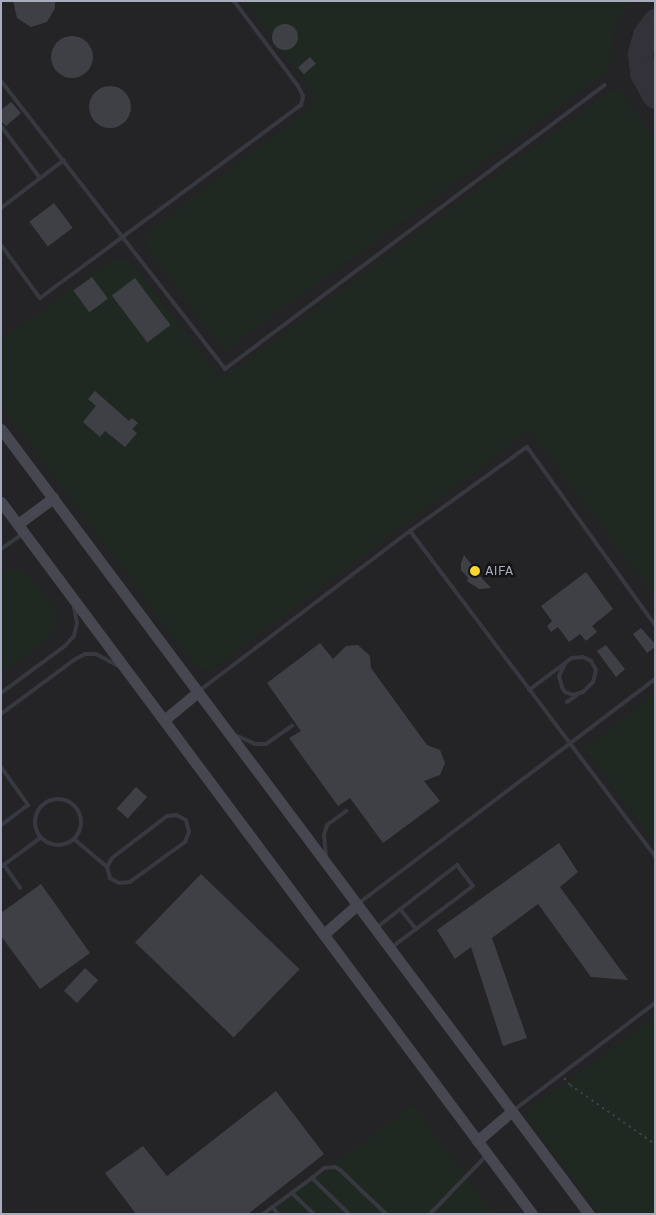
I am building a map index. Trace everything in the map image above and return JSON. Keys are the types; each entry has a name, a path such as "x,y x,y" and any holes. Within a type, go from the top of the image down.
{"street":[{"path":"1,429 589,1214"},
{"path":"21,528 52,498"},
{"path":"1,502 532,1214"},
{"path":"164,720 198,692"},
{"path":"324,934 357,905"},
{"path":"477,1141 512,1112"}],"lane":[{"path":"1,244 40,298 301,105 303,96 298,86 234,1"},
{"path":"1,80 225,368 604,85"},
{"path":"1,126 40,178"},
{"path":"1,208 64,160"},
{"path":"198,692 410,532 527,447 655,624"},
{"path":"1,550 21,528"},
{"path":"410,532 655,856"},
{"path":"1,693 65,646 74,636 77,623 72,597"},
{"path":"1,714 74,660 85,654 96,654 127,671"},
{"path":"529,690 572,658 583,657 591,661 596,670 593,682 567,702"},
{"path":"565,663 559,682 565,692 578,694"},
{"path":"357,905 655,679"},
{"path":"228,732 256,744 266,744 292,726"},
{"path":"1,767 28,805 39,808"},
{"path":"52,799 68,800 74,805 81,818 78,833 74,839 61,845 46,842 40,838 34,823 39,808 52,799"},
{"path":"1,825 28,805"},
{"path":"327,864 324,835 327,825 346,811"},
{"path":"74,839 107,867 110,878 119,883 130,882 185,842 190,832 186,820 176,815 167,816 112,858 107,867"},
{"path":"20,888 2,866 40,838"},
{"path":"375,929 457,865 473,886 390,949"},
{"path":"400,909 416,929"},
{"path":"512,1112 655,1003"},
{"path":"430,1214 488,1155"},
{"path":"264,1214 324,1168 335,1167 386,1214"},
{"path":"312,1178 349,1214"},
{"path":"292,1193 314,1214"},
{"path":"272,1208 278,1214"}],"path":[{"path":"561,1074 570,1085 655,1144"}],"shaded area":[{"path":"1,1 655,1 655,1214 1,1214"},
{"path":"245,1 632,1 623,11 616,25 610,55 610,69 225,351 147,247 146,240 150,231 310,109 315,100 311,89"},
{"path":"619,89 655,139 655,596 530,430 213,669 203,670 193,663 1,404 1,341 112,260 123,259 134,266 222,380 607,94"},
{"path":"13,569 29,575 55,609 57,625 47,640 1,673 1,572"},
{"path":"655,694 655,843 586,749"},
{"path":"655,1018 655,1214 600,1214 527,1116 530,1109"},
{"path":"413,1106 494,1214 267,1214"}],"building":[{"path":"13,1 55,1 55,8 47,22 31,27 17,18"},
{"path":"285,24 294,28 298,37 294,46 285,50 276,46 272,37 276,28"},
{"path":"76,36 84,39 90,45 93,57 90,69 84,75 68,78 60,75 54,69 51,53 54,45 60,39"},
{"path":"310,57 316,64 304,74 298,67"},
{"path":"114,86 122,89 128,95 131,107 128,119 122,125 106,128 98,125 92,119 89,103 92,95 98,89"},
{"path":"11,102 21,113 6,126 1,121 1,110"},
{"path":"54,203 73,228 48,246 29,222"},
{"path":"92,277 108,299 89,312 73,291"},
{"path":"135,278 171,325 147,343 112,295"},
{"path":"95,391 129,421 132,418 138,423 132,429 137,433 125,447 105,431 100,437 83,422 96,406 88,399"},
{"name":"AIFA","path":"464,555 474,568 481,569 480,576 491,588 479,589 467,581 468,578 461,570"},
{"path":"586,572 613,609 592,626 597,632 586,641 580,634 569,642 558,627 551,632 547,626 552,621 541,606"},
{"path":"641,628 655,644 655,647 647,653 633,634"},
{"path":"320,643 333,659 346,646 358,645 370,656 371,668 427,745 440,750 445,763 440,775 424,781 440,801 383,843 350,798 338,806 289,738 301,731 267,683"},
{"path":"606,645 625,669 616,677 597,651"},
{"path":"136,787 147,797 128,819 117,809"},
{"path":"559,843 578,872 560,887 628,980 591,977 538,904 492,938 527,1038 503,1046 471,947 455,959 437,930"},
{"path":"201,874 300,969 234,1038 135,942"},
{"path":"41,884 90,953 40,989 1,936 1,913"},
{"path":"85,968 98,980 77,1003 64,991"},
{"path":"276,1091 324,1154 248,1214 136,1214 105,1173 143,1146 167,1176"}],"taxiway":[{"path":"655,21 645,35 640,53 642,73 655,96"}],"place":[{"name":"AIFA","path":"475,571"}]}
